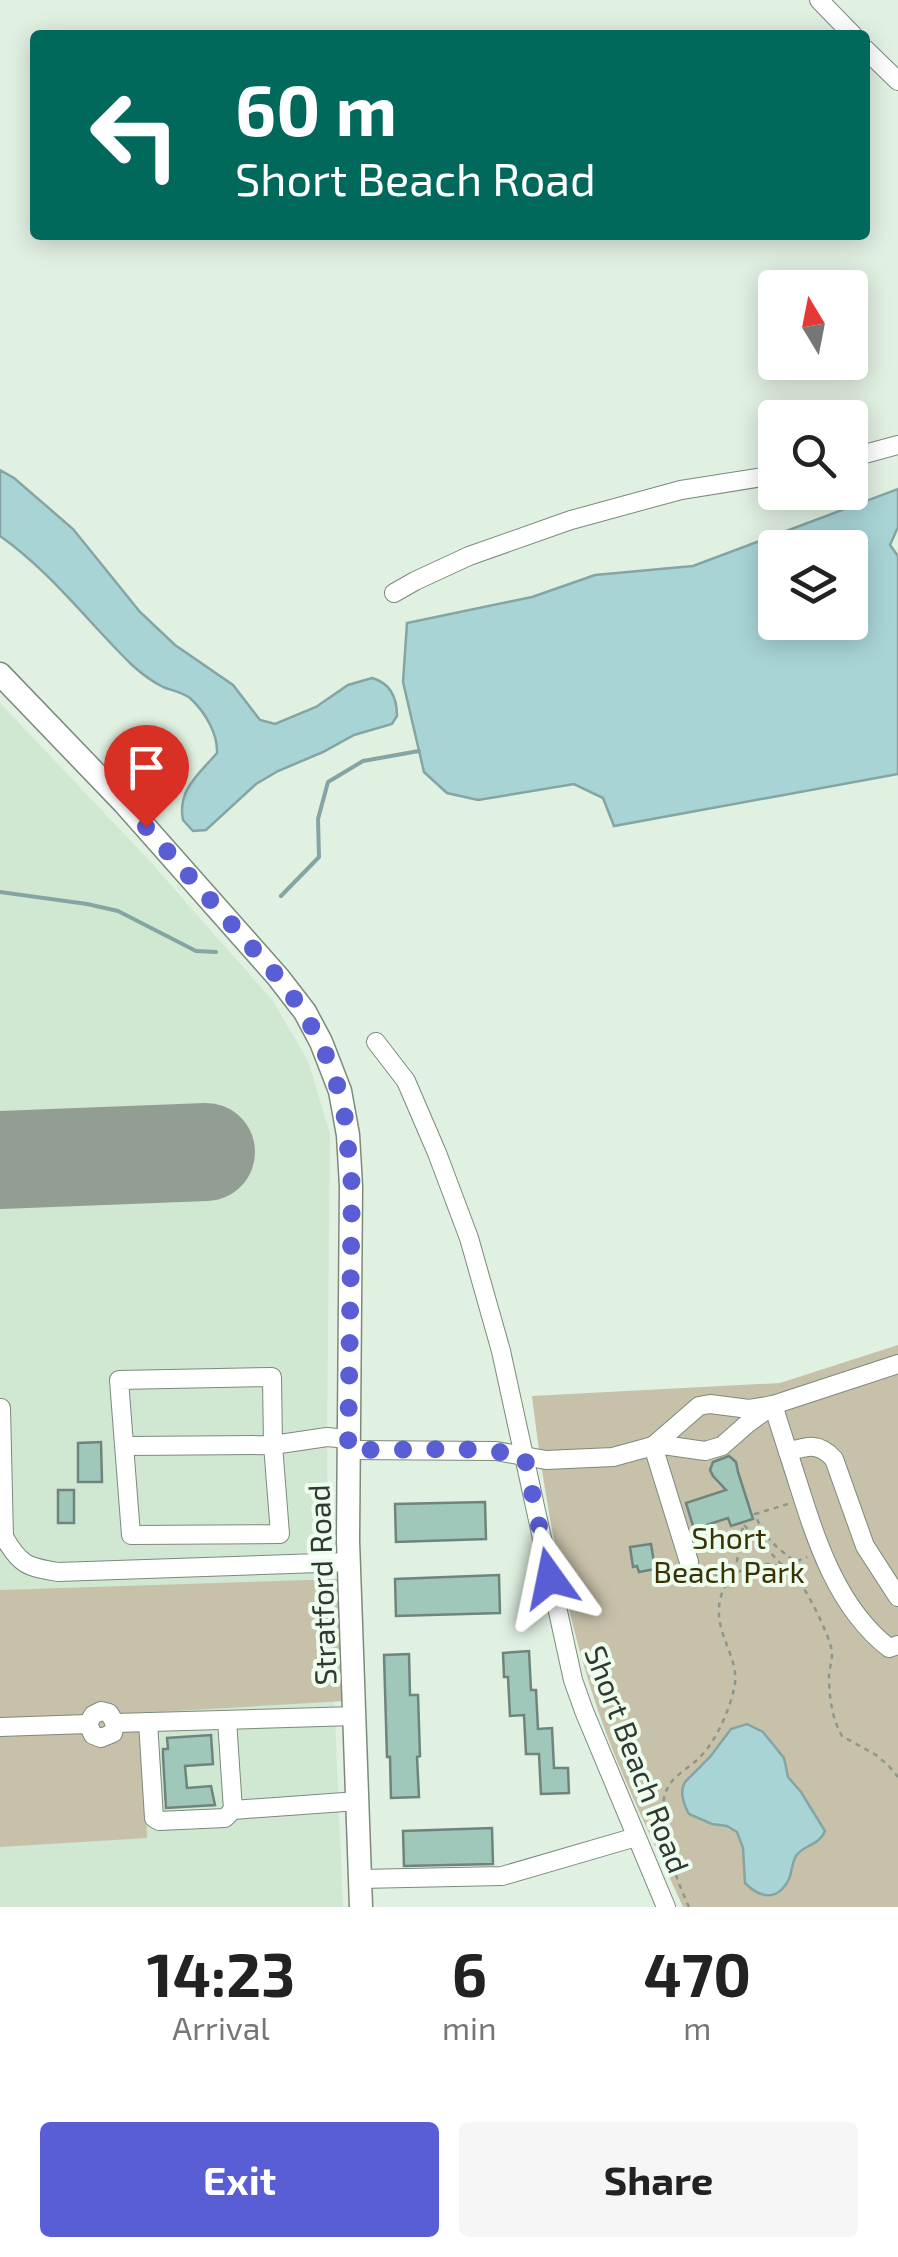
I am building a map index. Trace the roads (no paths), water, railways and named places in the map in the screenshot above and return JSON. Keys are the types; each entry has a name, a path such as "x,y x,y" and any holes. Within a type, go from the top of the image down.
{"main road":[{"name":"Stratford Road","path":"0,674 124,802 240,932 304,1012 332,1067 344,1110 352,1186 349,1562 361,1907"}],"street":[{"path":"819,0 848,30"},
{"path":"870,54 898,81"},
{"path":"868,453 898,445"},
{"path":"394,593 469,556 571,520 681,490 758,479"},
{"name":"Short Beach Road","path":"376,1042 406,1080 469,1238 501,1351 573,1680 666,1907"},
{"path":"653,1446 698,1406 749,1409 774,1405 898,1364"},
{"path":"272,1377 273,1444 280,1534 131,1535 120,1380 272,1377"},
{"path":"125,1446 273,1444 327,1438 348,1444 524,1454 546,1460 593,1460 653,1446 716,1449 774,1405"},
{"path":"774,1405 832,1574 863,1624 889,1648 898,1644"},
{"path":"1,1408 4,1537 14,1554 31,1568 58,1572 349,1562"},
{"path":"653,1446 689,1562"},
{"path":"788,1452 814,1446 834,1459 865,1546 898,1597"},
{"path":"0,1727 88,1724 92,1735 101,1738 113,1733 115,1724 355,1716"},
{"path":"228,1720 233,1810"},
{"path":"148,1722 154,1818 160,1821 225,1818 233,1810 358,1801"},
{"path":"360,1879 502,1876 636,1837"}],"water":[{"path":"0,470 73,529 140,612 175,645 233,685 260,720 275,724 316,707 348,685 372,678 388,687 394,697 397,716 392,724 354,735 278,771 256,784 206,830 193,831 183,820 183,800 191,783 217,753 210,724 188,697 159,685 132,665 52,581 0,536"},
{"path":"898,489 898,527 890,545 898,556 898,774 614,826 603,798 574,784 478,800 447,793 424,772 403,682 407,623 532,597 595,575 693,566 758,542 758,640 868,640 868,530 789,530 842,510 868,510 868,500"},
{"path":"747,1724 763,1732 784,1758 788,1777 825,1831 796,1856 785,1886 769,1895 745,1883 743,1848 737,1832 689,1814 682,1794 685,1782 731,1729"}],"waterway":[{"path":"281,896 319,857 318,819 328,782 363,761 419,751"},
{"path":"0,892 118,911 196,951 216,952"}],"park label":[{"name":"Short Beach Park","path":"729,1554"}]}
